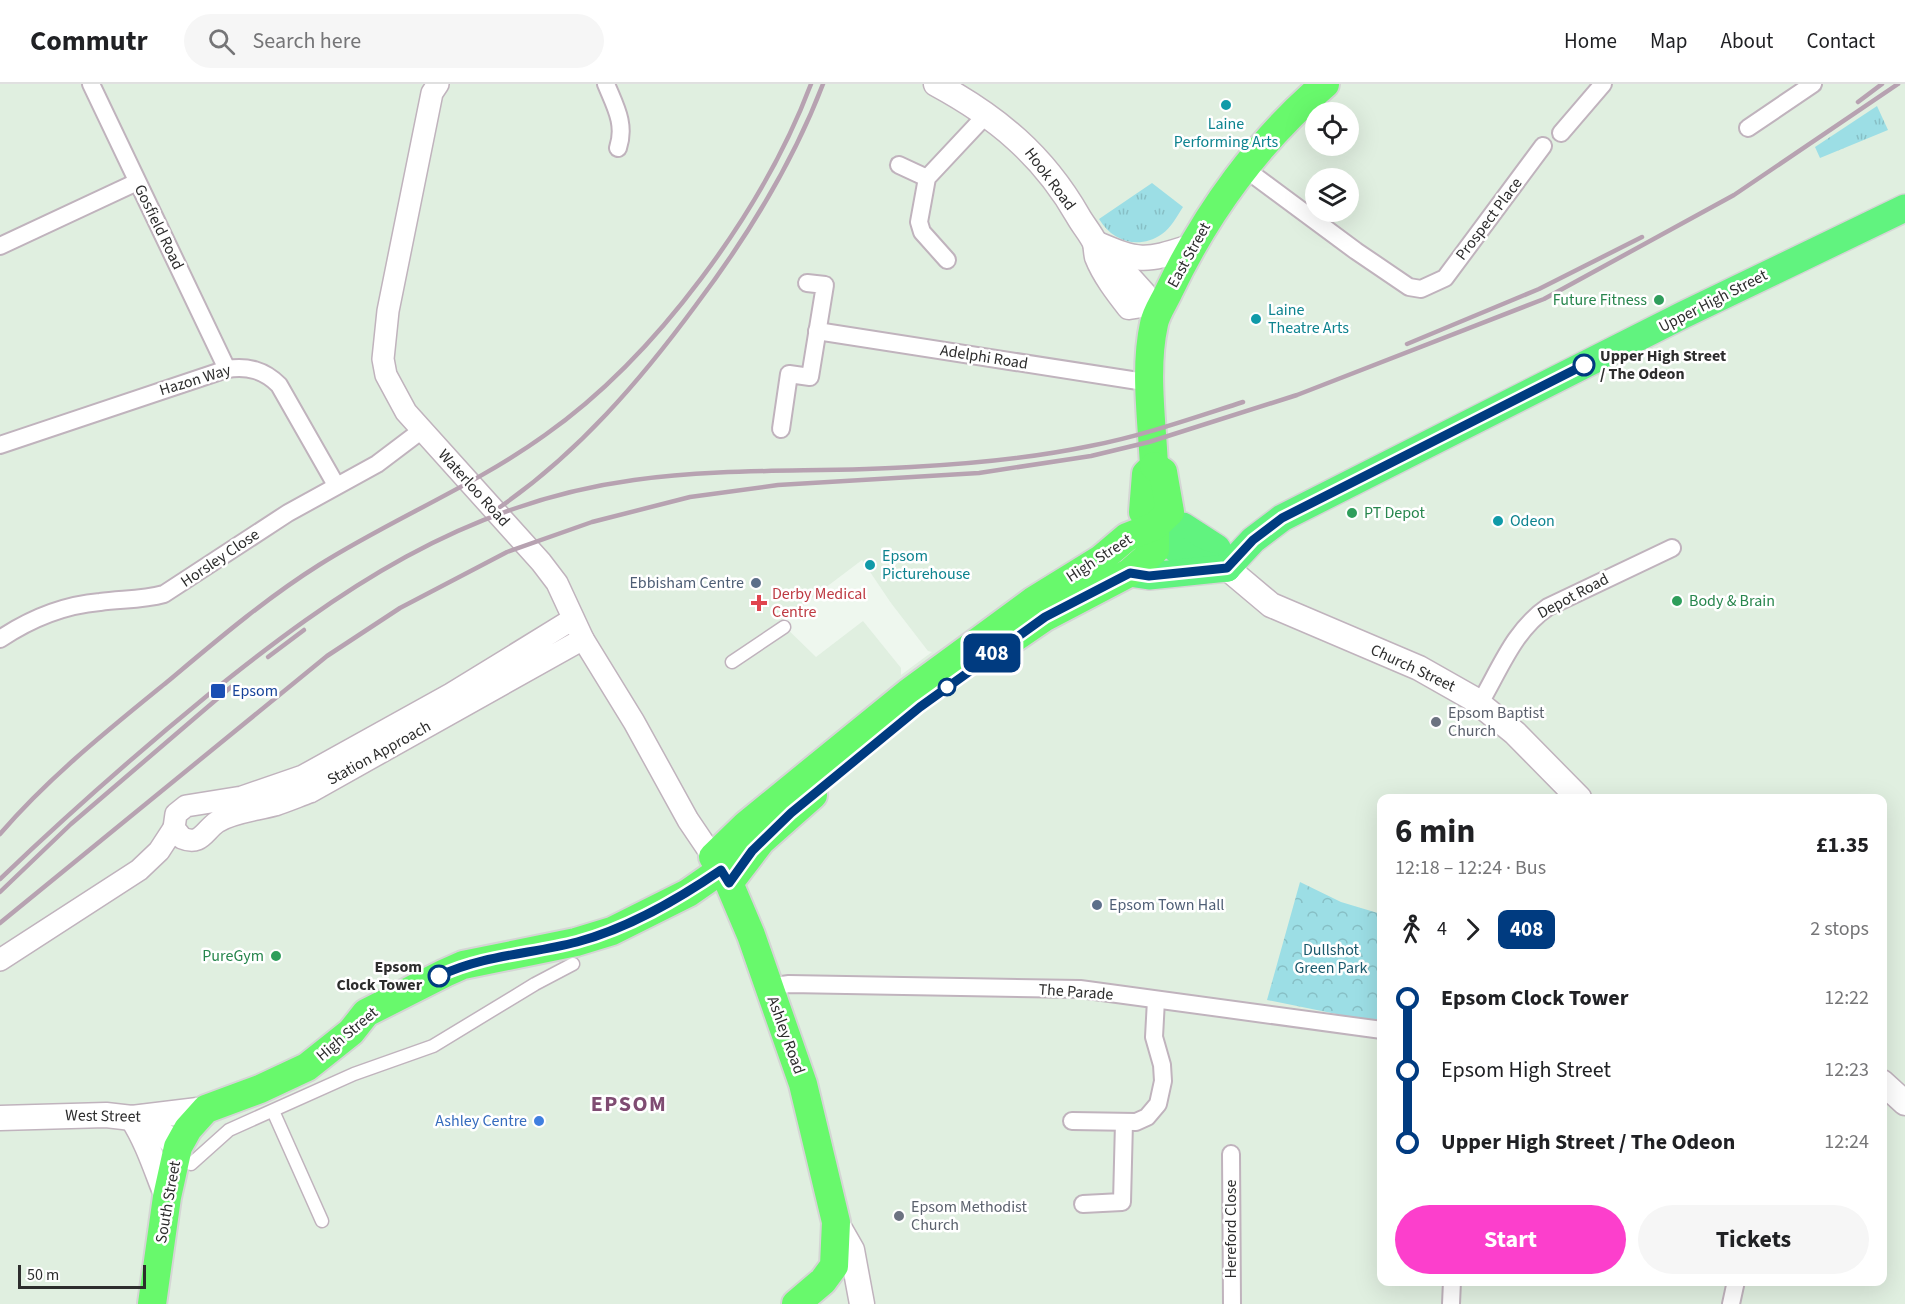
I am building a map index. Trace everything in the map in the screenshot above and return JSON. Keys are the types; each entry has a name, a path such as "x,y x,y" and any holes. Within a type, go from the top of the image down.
{"highway":[{"name":"East Street","path":"1155,526 1170,512 1163,472 1154,466 1148,314 1244,168 1294,111 1325,84"},
{"name":"High Street","path":"206,1109 260,1089 307,1067 351,1032 366,1013 435,977 463,965 576,942 612,931 688,893 749,854 791,813 920,707 1045,617 1130,573 1155,550 1155,526 1127,537 1101,559 1033,601 918,686 746,825 721,870"},
{"name":"Ashley Road","path":"721,870 751,935 803,1084 836,1222 834,1266 807,1303"},
{"name":"South Street","path":"152,1304 167,1197 184,1156 188,1129 206,1109"}],"main road":[{"name":"Hook Road","path":"936,84 1016,136 1042,162 1069,199 1095,243 1097,257 1123,300 1129,307 1148,314"},
{"name":"Upper High Street","path":"1227,568 1253,540 1282,518 1691,311 1905,208"},
{"path":"1095,243 1130,258 1144,259 1190,247"},
{"path":"1155,526 1170,547 1179,553 1201,565 1227,568"},
{"path":"1130,573 1149,576 1227,568"},
{"name":"Church Street","path":"1227,568 1270,605 1419,668 1480,703 1515,733 1575,794"},
{"path":"1887,1087 1905,1103"},
{"name":"West Street","path":"0,1118 106,1115 138,1118 206,1109"},
{"path":"138,1118 184,1156"},
{"path":"138,1118 167,1197"},
{"name":"Ashley Road","path":"836,1222 852,1250 862,1304"}],"street":[{"name":"Gosfield Road","path":"91,84 227,369"},
{"name":"Waterloo Road","path":"438,84 432,93 388,311 383,359 393,390 406,412 541,561 557,584 583,639 634,722 688,820 721,870"},
{"path":"606,84 620,117 622,130 618,148"},
{"path":"1562,133 1603,84"},
{"path":"1748,128 1813,84"},
{"path":"947,260 922,232 919,222 927,178 986,115"},
{"name":"Prospect Place","path":"1244,168 1356,251 1409,287 1421,289 1445,278 1543,146"},
{"path":"899,165 927,178"},
{"path":"0,246 137,182"},
{"path":"782,429 789,374 810,377 825,285 807,283"},
{"name":"Adelphi Road","path":"817,331 1151,382"},
{"name":"Hazon Way","path":"0,445 227,369 242,367 270,376 279,385 336,485"},
{"name":"Horsley Close","path":"0,639 20,626 62,609 100,602 141,600 164,594 253,534 376,464 422,430"},
{"name":"Depot Road","path":"1480,703 1521,630 1532,617 1548,607 1672,548"},
{"name":"Station Approach","path":"0,960 139,870 159,851 174,828 176,814 186,806 242,797 303,776 451,694 573,619"},
{"path":"732,662 784,627"},
{"name":"Station Approach","path":"174,828 182,838 196,840 202,838 217,823 232,816 278,804 310,792 583,639"},
{"path":"184,1156 229,1131 354,1074 433,1046 535,984 573,964"},
{"name":"The Parade","path":"768,987 789,984 1080,989 1377,1029"},
{"path":"1072,1121 1136,1122 1148,1118 1158,1104 1163,1081 1162,1065 1154,1037 1156,1000"},
{"path":"273,1111 322,1221"},
{"path":"1083,1204 1122,1202 1124,1122"},
{"name":"Hereford Close","path":"1231,1154 1232,1304"},
{"path":"1451,1304 1452,1286"},
{"path":"1731,1304 1735,1286"}],"green space":[{"path":"1877,106 1888,130 1820,158 1815,147"},
{"path":"1152,183 1183,207 1162,234 1144,242 1127,241 1105,227 1099,219"},
{"name":"Dullshot Green Park","path":"1300,882 1341,902 1377,913 1377,1022 1267,1000"}],"shaded area":[{"path":"862,560 891,603 928,651 932,652 901,675 901,668 863,621 816,657 780,622"}],"railway":[{"path":"0,834 38,793 80,755 222,636 279,592 347,548 518,453 586,403 627,365 702,278 765,181 811,84"},
{"path":"500,507 529,486 582,439 630,388 675,333 751,226 783,171 823,84"},
{"path":"1858,102 1882,84"},
{"path":"0,923 327,656 400,608 507,552 592,522 690,497 778,485 979,473 1091,456 1149,442 1297,395 1544,299 1734,195 1898,84"},
{"path":"1407,344 1539,289 1642,237"},
{"path":"0,879 76,808 208,695 257,657 355,587 459,530 514,509 572,492 634,480 703,473 876,469 1001,460 1046,454 1129,437 1243,402"},
{"path":"268,657 304,630"},
{"path":"0,892 71,824 231,687"}],"bus line":[{"name":"408","path":"439,976 463,965 576,942 612,931 688,893 721,870 729,883 752,851 791,813 920,707 1000,647 1045,617 1092,590 1130,573 1149,576 1227,568 1253,540 1282,518 1584,365"}],"place":[{"name":"Laine Performing Arts","path":"1226,105"},
{"name":"Future Fitness","path":"1659,300"},
{"name":"Laine Theatre Arts","path":"1256,319"},
{"name":"Upper High Street / The Odeon","path":"1584,365"},
{"name":"PT Depot","path":"1352,513"},
{"name":"Odeon","path":"1498,521"},
{"name":"Epsom Picturehouse","path":"870,565"},
{"name":"Ebbisham Centre","path":"756,583"},
{"name":"Body & Brain","path":"1677,601"},
{"name":"Derby Medical Centre","path":"759,603"},
{"name":"Epsom","path":"218,691"},
{"name":"Epsom Baptist Church","path":"1436,722"},
{"name":"Epsom Town Hall","path":"1097,905"},
{"name":"PureGym","path":"276,956"},
{"name":"Epsom Clock Tower","path":"439,976"},
{"name":"Ashley Centre","path":"539,1121"},
{"name":"Epsom Methodist Church","path":"899,1216"}],"district":[{"name":"EPSOM","path":"629,1104"}]}
